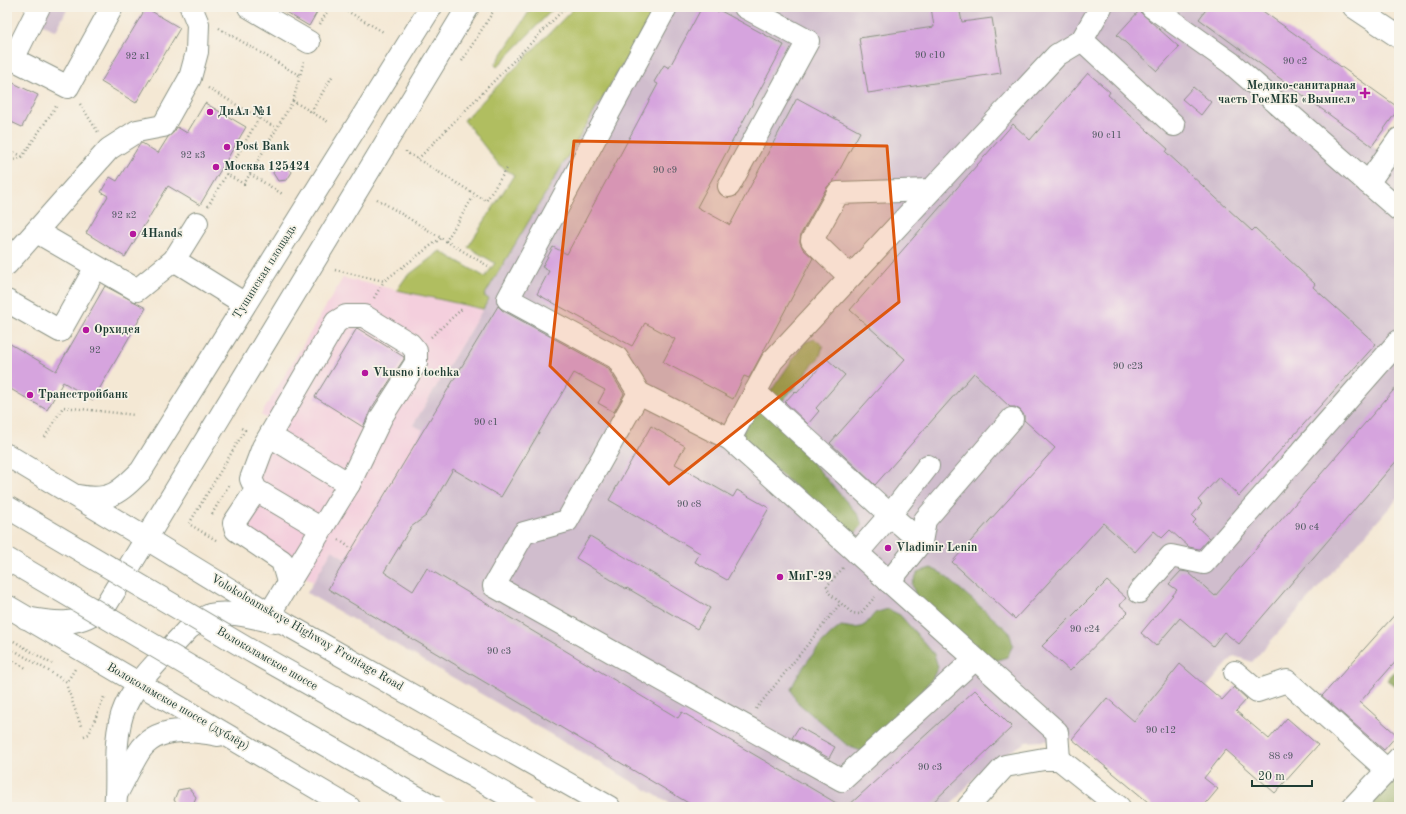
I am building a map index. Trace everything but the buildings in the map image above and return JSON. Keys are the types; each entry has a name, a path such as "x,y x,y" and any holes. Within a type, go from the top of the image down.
{"street":[{"path":"39,7 10,57 68,87 112,7"},
{"path":"249,7 309,42"},
{"name":"Тушинская площадь","path":"73,495 88,498 102,498 111,496 126,487 141,472 431,7"},
{"path":"26,618 65,623 82,620 95,614 106,605 468,7"},
{"path":"666,7 508,299 617,358 639,393 730,439 1057,732 1058,759"},
{"path":"729,186 808,41 745,7"},
{"path":"730,439 772,361 1057,55 1082,40 1101,7"},
{"path":"1152,7 1231,63 1399,210"},
{"path":"7,264 110,149 137,131 163,126 190,78 197,52 198,24 192,10"},
{"path":"1365,10 1399,37"},
{"path":"1082,40 1174,125"},
{"path":"1368,183 1399,139"},
{"path":"850,277 812,240 838,193 931,190"},
{"path":"37,232 137,290 174,260 197,223"},
{"path":"174,260 245,304"},
{"path":"7,300 60,331 96,267"},
{"path":"116,800 115,760 120,721 125,707 139,684 188,629 198,621 208,616 218,614 278,618 288,582 328,533 349,484 382,416 416,363 416,351 410,344 364,316 346,316 336,322 263,447 251,479 256,490 328,533"},
{"path":"1139,592 1171,556 1204,563 1399,341"},
{"path":"755,392 890,516 921,542"},
{"path":"639,393 567,521 524,533 494,586 842,780 975,659"},
{"path":"889,582 921,542 925,520 1012,419"},
{"path":"270,436 349,484"},
{"name":"Volokoloamskoye Highway Frontage Road","path":"7,455 278,618 609,807"},
{"path":"857,553 890,516 928,466"},
{"path":"256,490 234,523 236,530 282,561 288,582"},
{"name":"Волоколамское шоссе","path":"7,507 251,651 528,807"},
{"path":"7,559 233,692 434,807"},
{"name":"Волоколамское шоссе (дублёр)","path":"7,606 349,807"},
{"path":"1235,672 1257,691 1287,681 1393,764 1353,807"},
{"path":"116,800 139,752 146,744 163,734 179,730 196,731 231,737"},
{"path":"968,807 1006,766 1058,759 1119,807"}],"path":[{"path":"340,7 385,33"},
{"path":"418,159 566,7"},
{"path":"192,10 300,76"},
{"path":"226,174 244,184 293,101 309,42"},
{"path":"311,112 333,75"},
{"path":"190,78 276,128"},
{"path":"7,163 22,156 68,87 110,149"},
{"path":"293,101 330,123"},
{"path":"197,223 259,118"},
{"path":"7,149 22,156"},
{"path":"406,152 486,201 508,167"},
{"path":"250,174 284,195"},
{"path":"446,241 475,194"},
{"path":"377,199 488,266"},
{"path":"335,270 384,281 441,238"},
{"path":"416,351 463,308"},
{"path":"45,437 63,407 135,414"},
{"path":"216,540 189,524 245,430 239,427 235,434"},
{"path":"212,514 232,480"},
{"path":"328,533 352,549"},
{"path":"857,553 827,586 829,593 840,604 852,614 860,614 889,582"},
{"path":"744,725 840,604"},
{"path":"7,637 52,664"},
{"path":"7,646 67,682 76,666"},
{"path":"7,658 26,668"},
{"path":"67,688 80,726"},
{"path":"84,736 89,734 104,697 106,699"}],"highlighted area":[{"path":"574,141 887,146 899,302 669,484 550,366"}],"shaded area":[{"path":"30,7 68,7 56,31 26,16"},
{"path":"657,7 1208,7 1199,20 1372,146 1399,168 1399,497 1252,662 1234,656 1207,687 1222,700 1235,686 1248,698 1236,711 1248,722 1204,778 1203,807 1154,807 1072,739 1026,742 983,768 949,807 676,807 307,593 332,550 346,559 378,506 423,430 413,425 489,299 484,296"},
{"path":"343,278 483,309 413,425 423,430 346,559 332,551 313,582 226,526 282,428 261,415"}],"green space":[{"path":"532,7 555,7 497,67 495,65"},
{"path":"575,7 657,7 484,296 489,299 483,309 397,290 406,277 440,251 485,277 495,263 468,247 514,175 499,165 464,120"},
{"path":"815,339 823,346 820,356 775,410 775,420 859,516 862,526 855,533 845,531 743,441 743,431 805,342"},
{"path":"931,568 943,574 1009,632 1013,645 1007,657 994,661 982,654 916,597 912,584 918,572"},
{"path":"888,609 900,615 934,654 938,667 932,679 873,745 861,751 848,746 796,701 791,689 800,672 819,647 841,626 854,628 861,627 866,624 875,613"},
{"path":"1399,666 1399,689 1387,680"},
{"path":"1399,772 1399,807 1364,807"}],"place":[{"name":"Медико-санитарная часть ГосМКБ «Вымпел»","path":"1365,93"},
{"name":"ДиАл №1","path":"210,112"},
{"name":"Post Bank","path":"227,147"},
{"name":"Москва 125424","path":"216,167"},
{"name":"4Hands","path":"133,234"},
{"name":"Орхидея","path":"86,330"},
{"name":"Vkusno i tochka","path":"365,373"},
{"name":"Трансстройбанк","path":"30,395"},
{"name":"Vladimir Lenin","path":"888,548"},
{"name":"МиГ-29","path":"780,577"}]}
